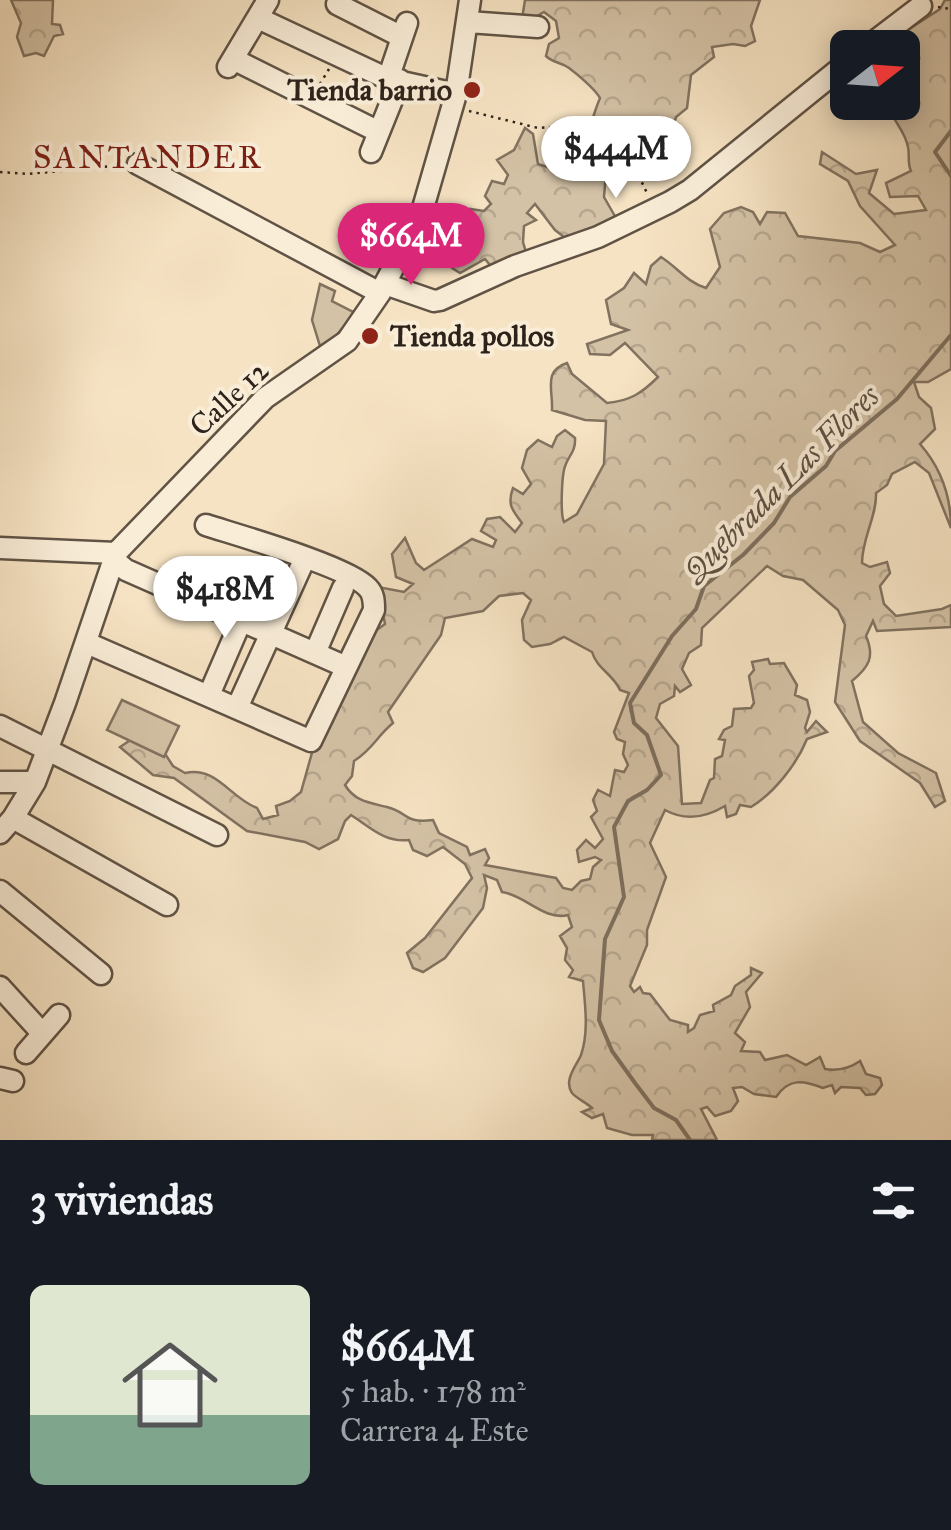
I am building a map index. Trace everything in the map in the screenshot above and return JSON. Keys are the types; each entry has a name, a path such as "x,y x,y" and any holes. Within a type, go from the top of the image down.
{"street":[{"name":"Calle 12","path":"7,825 34,782 47,751 115,557 265,398 348,341 382,288 421,215 455,100 470,0"},
{"path":"337,4 405,30 394,80 375,142 311,98 230,64 263,9 337,56 394,80 455,100"},
{"path":"890,30 922,6"},
{"path":"468,22 538,26"},
{"path":"138,164 382,288 434,301 656,210 690,190 830,77"},
{"path":"87,643 310,741 374,610 374,600 360,582 305,558 206,525"},
{"path":"0,548 115,557 126,570 344,666"},
{"path":"237,708 305,558"},
{"path":"315,653 343,588"},
{"path":"208,695 241,621"},
{"path":"0,726 217,836"},
{"path":"0,782 34,782"},
{"path":"7,825 166,905"},
{"path":"0,891 101,974"},
{"path":"0,988 42,1033"},
{"path":"26,1053 59,1015"}],"path":[{"path":"311,98 337,56"},
{"path":"455,100 538,128 569,126 588,133 616,129 656,210"},
{"path":"0,172 28,174 138,164"}],"green space":[{"path":"11,0 53,0 52,24 60,25 63,34 54,36 44,56 24,56 17,37 21,23"},
{"path":"525,0 760,0 751,26 755,41 745,46 712,47 714,57 691,75 687,108 676,117 665,155 649,160 632,142 630,125 618,123 608,151 604,197 616,218 568,240 535,204 527,213 536,220 524,226 528,259 495,271 485,259 460,273 452,268 454,256 448,239 466,227 470,209 484,211 491,204 485,196 492,181 504,184 508,175 497,160 514,150 525,128 533,134 538,164 550,168 564,160 586,140 600,98 566,66 546,56 549,44 559,38 556,21 544,12 532,19 522,19"},
{"path":"945,0 951,0 951,369 928,382 914,382 919,397 931,408 935,429 920,444 943,483 951,528 929,473 915,462 892,474 887,485 876,493 862,563 870,567 887,562 890,573 880,586 884,604 896,616 951,605 951,627 877,631 873,621 866,636 869,661 852,681 863,722 898,753 936,773 945,801 935,807 920,783 860,741 835,702 845,625 838,610 803,580 783,576 767,566 702,628 701,645 689,653 682,669 691,685 680,692 675,686 674,696 660,704 656,718 678,746 682,804 701,803 714,778 715,759 722,756 725,740 719,739 732,726 734,709 751,708 754,703 749,676 754,670 752,662 768,659 770,664 784,663 797,685 795,695 807,700 807,732 816,721 827,732 807,739 784,777 751,807 740,805 736,814 727,817 725,806 695,817 665,810 650,843 666,877 647,930 647,945 630,986 634,992 640,987 643,993 650,994 670,1020 688,1025 688,1032 700,1015 714,1011 713,1005 731,995 735,986 751,975 751,968 762,973 746,992 750,1007 735,1033 745,1042 741,1051 760,1052 765,1060 787,1055 806,1065 820,1057 825,1069 830,1070 860,1061 866,1074 880,1078 882,1085 875,1094 866,1095 860,1088 841,1087 835,1093 832,1085 823,1088 797,1082 786,1086 776,1097 733,1088 738,1101 731,1111 715,1116 707,1107 701,1109 717,1140 652,1140 653,1135 632,1135 607,1128 603,1114 592,1118 582,1112 592,1108 570,1088 570,1078 581,1055 586,1018 583,981 569,977 573,970 565,960 567,948 560,936 572,927 568,915 551,914 502,892 497,880 484,875 487,888 483,908 445,958 423,972 413,968 407,953 425,938 472,878 465,864 443,847 427,856 413,850 409,840 385,837 351,815 338,839 319,849 305,842 247,831 174,778 153,775 120,747 135,737 160,746 173,766 185,773 215,778 257,808 263,819 278,815 276,806 301,792 315,742 374,632 385,624 378,587 404,592 413,584 396,577 392,554 405,538 416,563 424,570 472,539 493,547 496,540 481,531 487,519 500,517 515,532 522,523 510,498 513,488 523,494 531,484 522,468 527,450 538,440 552,447 565,430 575,438 563,474 564,522 577,514 604,464 606,421 585,420 552,410 552,376 567,363 572,374 607,403 635,395 658,377 625,343 610,355 590,354 587,344 628,330 611,324 606,300 624,288 634,273 646,284 651,266 661,257 706,288 720,267 710,229 724,213 741,207 753,212 760,224 767,212 785,213 798,236 860,243 880,252 895,245 860,206 848,181 820,164 822,152 856,174 877,170 869,193 894,214 926,210 918,196 890,197 886,183 911,171 906,141 895,120 920,120 920,30 908,30 940,9","holes":["523,593 531,600 522,620 524,640 532,647 564,637 592,652 620,690 629,693 614,732 617,739 625,742 623,754 628,765 624,772 615,770 610,796 598,790 593,800 597,811 591,817 603,839 595,848 586,840 577,850 579,862 595,857 601,860 593,867 590,879 572,890 563,888 556,878 485,865 489,858 485,849 470,855 467,847 439,833 433,820 411,819 394,809 364,801 345,785 352,776 354,761 393,723 388,712 441,635 445,618 483,611 499,596"]},
{"path":"320,284 335,291 332,301 355,313 335,337 320,346 312,320"},
{"path":"122,700 179,726 164,757 107,730"}],"waterway":[{"name":"Quebrada Las Flores","path":"951,131 935,152 951,176"},
{"name":"Quebrada Las Flores","path":"690,1140 676,1120 654,1108 635,1083 612,1051 599,1020 605,939 624,897 614,827 628,801 647,790 661,775 647,735 634,723 630,703 672,636 696,609 704,586 743,555 774,523 790,497 826,466 835,451 897,399 951,335"}],"place":[{"name":"Tienda barrio","path":"472,90"},
{"name":"Tienda pollos","path":"370,336"}],"district":[{"name":"SANTANDER","path":"148,157"}]}
